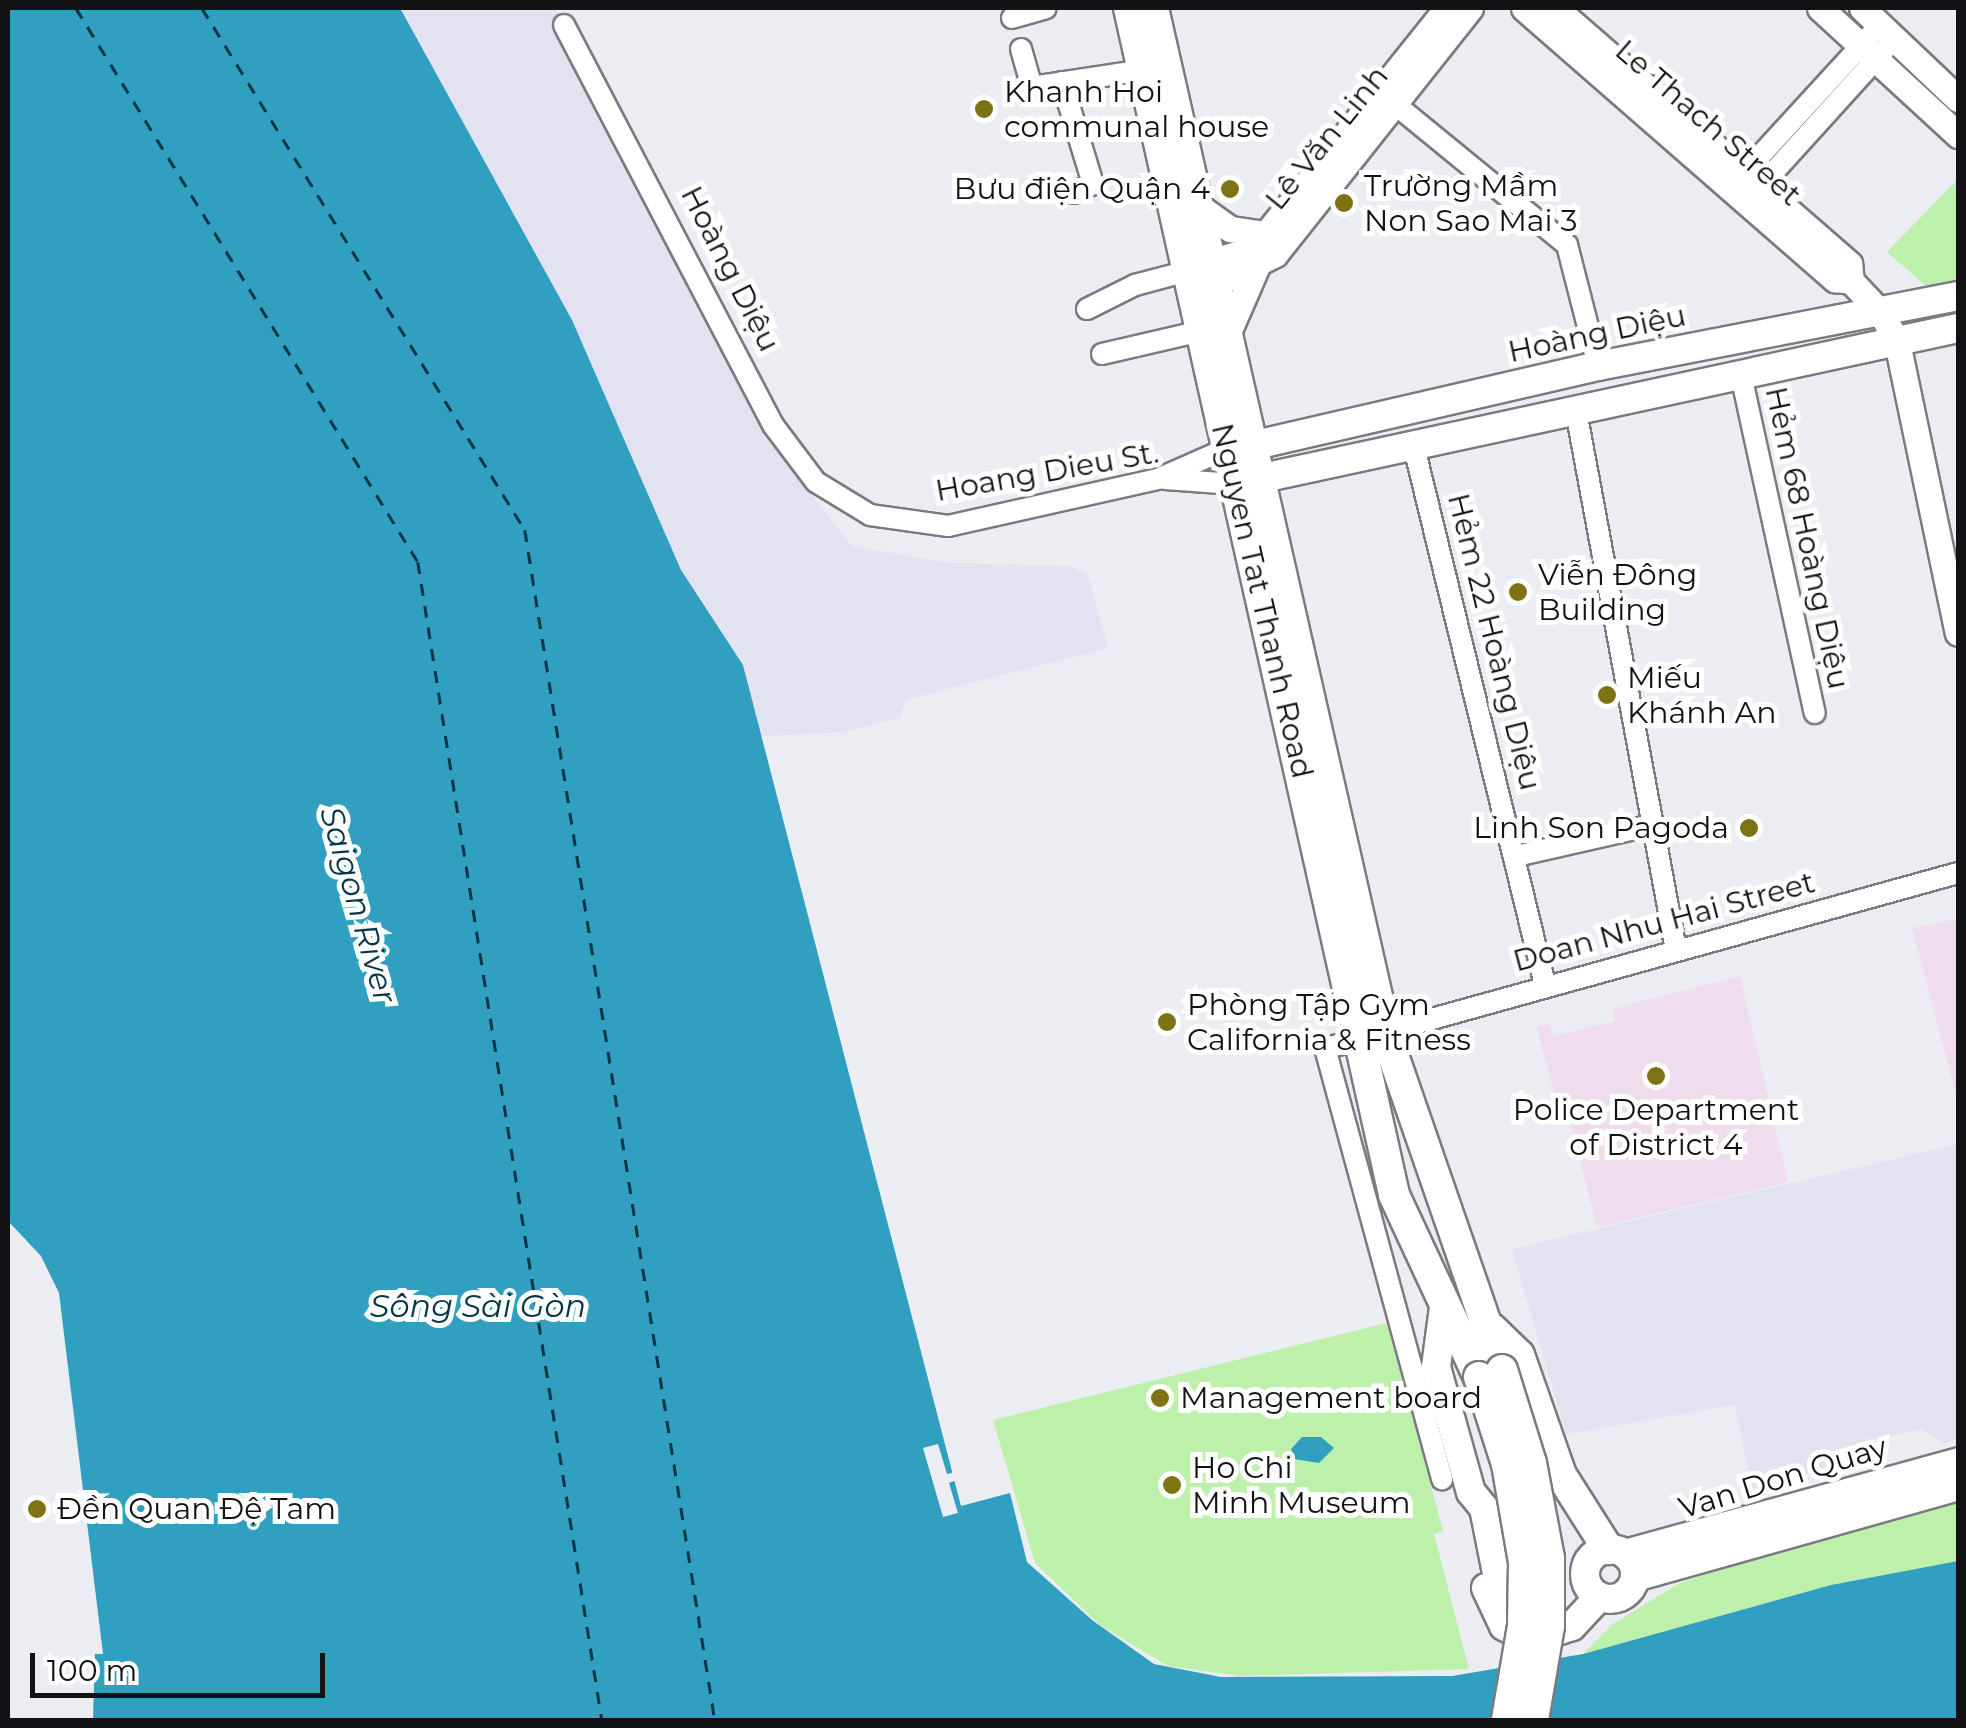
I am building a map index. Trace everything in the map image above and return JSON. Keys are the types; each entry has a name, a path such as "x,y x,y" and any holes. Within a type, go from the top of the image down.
{"main road":[{"name":"Nguyen Tat Thanh Road","path":"1129,8 1143,70 1204,273"},
{"name":"Nguyen Tat Thanh Road","path":"1152,8 1195,204 1214,334 1372,1036 1383,1147 1394,1196 1444,1307 1490,1374"},
{"name":"Hoàng Diệu","path":"1240,447 1598,366 1958,296"},
{"path":"1246,481 1958,328"},
{"path":"1372,1036 1485,1322 1490,1374 1524,1562 1523,1626 1507,1720"},
{"path":"1444,1307 1434,1350 1467,1512 1499,1614 1543,1640 1572,1626 1599,1597 1625,1594 1623,1560 1562,1475 1518,1355 1485,1322"},
{"path":"1490,1374 1531,1463 1548,1558 1549,1626 1533,1720"},
{"name":"Van Don Quay","path":"1623,1560 1958,1462"},
{"name":"Van Don Quay","path":"1623,1560 1958,1486"},
{"path":"1599,1597 1586,1580 1586,1568 1623,1560"}],"street":[{"path":"1012,18 1046,8"},
{"path":"1086,309 1135,285 1204,273 1244,252 1266,234 1447,8"},
{"name":"Lê Văn Linh","path":"1204,273 1256,268 1284,245 1470,8"},
{"name":"Le Thach Street","path":"1524,8 1747,185"},
{"name":"Le Thach Street","path":"1556,8 1747,185 1835,278 1851,281 1881,313 1897,342 1958,633"},
{"path":"1820,8 1958,136"},
{"path":"1747,185 1869,51 1880,24 1958,99"},
{"name":"Hoang Dieu St.","path":"564,25 772,425 816,482 870,516 948,526 1158,478 1246,481"},
{"path":"1021,48 1032,87 1143,70"},
{"path":"1062,82 1094,184 1074,193"},
{"path":"1396,105 1567,245 1598,366"},
{"path":"1195,204 1230,228 1266,234"},
{"path":"1102,354 1214,334 1256,268"},
{"name":"Hẻm 68 Hoàng Diệu","path":"1742,375 1815,713"},
{"path":"1576,411 1676,950"},
{"name":"Hẻm 22 Hoàng Diệu","path":"1414,443 1544,984"},
{"name":"Hoàng Diệu","path":"1158,478 1240,447"},
{"path":"1516,856 1652,825"},
{"name":"Doan Nhu Hai Street","path":"1353,1153 1325,1048 1544,984 1958,874"},
{"path":"1383,1147 1353,1153 1459,1481"}],"shaded area":[{"path":"400,8 554,8 568,25 559,42 594,94 769,441 852,546 950,563 1070,566 1088,576 1108,648 905,700 901,717 845,732 761,736 743,665 681,570 572,320"},
{"path":"1958,919 1958,1102 1912,928"},
{"name":"Police Department of District 4","path":"1740,976 1788,1182 1597,1227 1569,1117 1560,1118 1537,1027 1549,1024 1553,1036 1614,1021 1612,1009"},
{"path":"1958,1144 1958,1440 1943,1443 1922,1429 1859,1443 1845,1464 1752,1489 1735,1405 1566,1434 1512,1249"}],"green space":[{"path":"1958,179 1958,289 1936,295 1887,252"},
{"path":"1387,1323 1443,1531 1434,1534 1469,1669 1240,1676 1168,1666 1100,1625 1035,1563 993,1420"},
{"path":"1958,1502 1958,1561 1831,1585 1583,1654 1613,1624 1678,1584 1790,1542 1925,1505"}],"water":[{"name":"Sông Sài Gòn","path":"8,8 400,8 572,320 681,570 743,665 961,1506 1010,1493 1027,1562 1092,1620 1154,1664 1221,1677 1452,1676 1583,1654 1831,1585 1958,1561 1958,1720 93,1720 95,1654 103,1654 59,1293 41,1256 8,1221"},
{"path":"1302,1437 1321,1437 1334,1448 1319,1463 1294,1459 1291,1449"}],"pier":[{"path":"938,1444 947,1474 957,1472 959,1479 949,1483 958,1513 943,1517 923,1448"}],"ferry route":[{"path":"76,8 418,562 602,1720"},
{"path":"202,8 525,530 715,1720"}],"place":[{"name":"Khanh Hoi communal house","path":"984,109"},
{"name":"Bưu điện Quận 4","path":"1230,189"},
{"name":"Trường Mầm Non Sao Mai 3","path":"1344,203"},
{"name":"Viễn Đông Building","path":"1518,592"},
{"name":"Miếu Khánh An","path":"1607,695"},
{"name":"Linh Son Pagoda","path":"1749,828"},
{"name":"Phòng Tập Gym California & Fitness","path":"1167,1022"},
{"name":"Police Department of District 4","path":"1656,1076"},
{"name":"Management board","path":"1160,1398"},
{"name":"Ho Chi Minh Museum","path":"1172,1485"},
{"name":"Đền Quan Đệ Tam","path":"37,1509"}],"water label":[{"name":"Saigon River","path":"358,905"}]}
